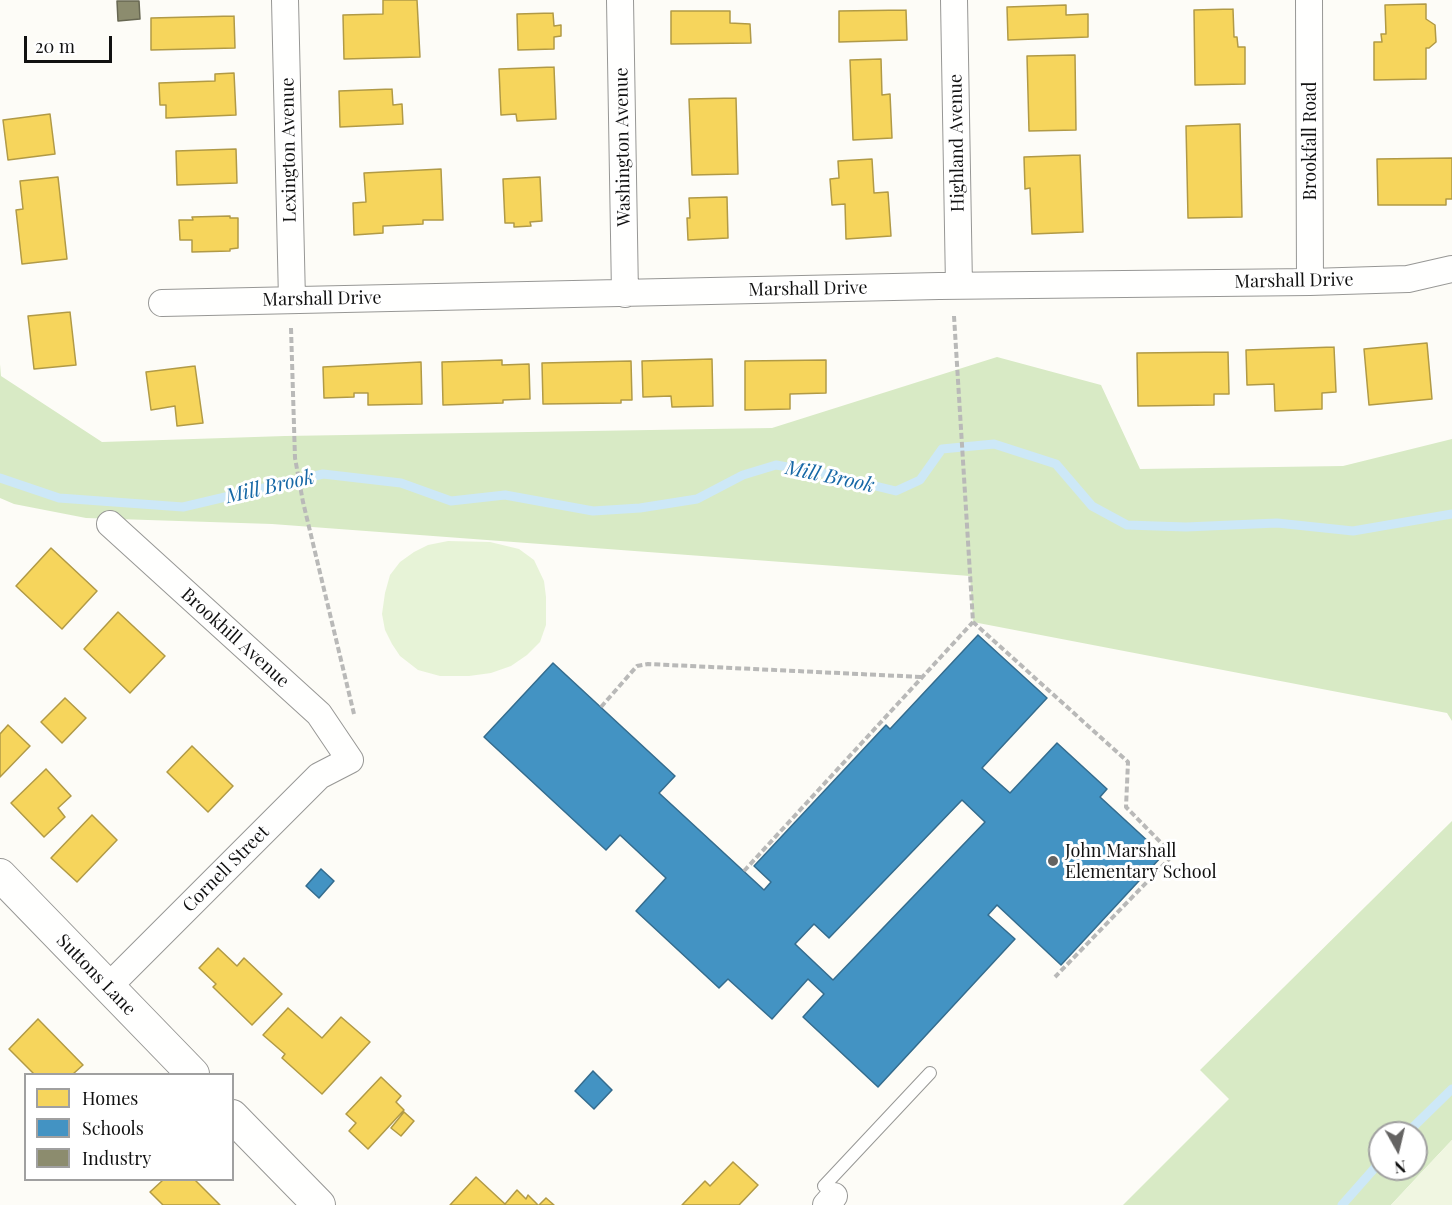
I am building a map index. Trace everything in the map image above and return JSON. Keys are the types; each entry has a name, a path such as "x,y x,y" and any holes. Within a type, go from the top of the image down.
{"street":[{"name":"Lexington Avenue","path":"285,0 292,300"},
{"name":"Washington Avenue","path":"620,0 625,294"},
{"name":"Highland Avenue","path":"954,0 959,285"},
{"name":"Brookfall Road","path":"1309,0 1310,282"},
{"name":"Marshall Drive","path":"162,303 959,285 1310,282 1408,279 1452,269"},
{"name":"Brookhill Avenue","path":"110,524 319,714 350,760"},
{"name":"Cornell Street","path":"108,987 319,776 350,760"},
{"name":"Suttons Lane","path":"0,875 192,1073"},
{"path":"234,1118 319,1205"}],"lane":[{"path":"828,1196 930,1073"}],"path":[{"path":"954,316 973,622 1128,762 1126,807 1173,855 1055,977"},
{"path":"291,328 295,458 303,502 354,715"},
{"path":"744,871 973,622"},
{"path":"601,707 637,666 648,664 922,677"}],"green space":[{"path":"997,357 1101,385 1140,469 1343,466 1452,439 1452,721 1447,713 973,622 970,576 272,524 86,518 14,504 0,498 0,364 1,376 102,442 285,436 772,428"},
{"path":"448,541 490,542 519,549 534,560 544,581 546,625 540,642 511,666 491,673 440,676 418,670 400,656 392,644 385,630 382,614 390,575 400,562 414,552 428,545"},
{"path":"1452,821 1452,1140 1428,1166 1428,1121 1368,1121 1368,1181 1414,1181 1391,1205 1123,1205 1229,1099 1200,1070"},
{"path":"1452,1140 1452,1205 1391,1205 1413,1181 1428,1181 1428,1165"}],"building: Homes":[{"path":"383,0 417,0 420,57 344,59 343,15 383,14"},
{"path":"1426,4 1426,19 1435,25 1436,42 1426,48 1426,79 1374,80 1374,42 1382,42 1381,34 1386,34 1385,5"},
{"path":"1066,5 1066,15 1088,14 1088,37 1008,40 1007,7"},
{"path":"1233,9 1234,37 1237,37 1238,47 1245,47 1245,84 1195,85 1194,10"},
{"path":"906,10 907,40 839,42 839,11"},
{"path":"671,11 730,11 730,23 750,24 751,43 671,44"},
{"path":"553,13 554,26 561,25 561,36 554,37 554,49 518,50 517,14"},
{"path":"234,16 235,48 151,50 151,18"},
{"path":"1075,55 1076,130 1029,131 1027,56"},
{"path":"881,59 882,95 890,94 892,138 853,140 850,60"},
{"path":"554,67 556,119 517,121 516,114 501,115 499,69"},
{"path":"234,73 236,115 166,118 166,105 160,105 159,83 215,81 215,74"},
{"path":"392,89 393,105 402,104 403,124 340,127 339,91"},
{"path":"736,98 738,174 692,175 689,99"},
{"path":"50,114 55,154 8,160 3,120"},
{"path":"1240,124 1242,217 1188,218 1186,126"},
{"path":"236,149 237,183 177,185 176,151"},
{"path":"1080,155 1083,232 1032,234 1030,188 1025,189 1024,157"},
{"path":"1452,158 1452,199 1446,199 1446,205 1378,205 1377,159"},
{"path":"872,159 874,193 888,192 891,236 846,239 845,204 832,205 830,179 839,178 838,161"},
{"path":"441,169 443,220 423,220 423,224 383,226 383,233 354,235 353,203 366,202 364,173"},
{"path":"58,177 67,259 22,264 16,210 23,209 20,181"},
{"path":"540,177 542,221 530,222 531,226 514,227 514,223 505,223 503,179"},
{"path":"727,197 728,238 688,240 689,198"},
{"path":"230,216 230,218 238,218 238,248 230,249 230,251 192,252 192,240 180,240 179,220 193,220 192,217"},
{"path":"70,312 76,365 34,369 28,316"},
{"path":"1427,343 1432,399 1369,405 1364,349"},
{"path":"1334,347 1336,392 1322,393 1322,409 1275,411 1274,384 1247,385 1246,350"},
{"path":"1228,352 1229,394 1214,394 1214,405 1138,406 1137,353"},
{"path":"712,359 713,406 672,407 671,396 643,397 642,361"},
{"path":"502,360 502,365 529,364 530,399 503,400 503,403 443,405 442,362"},
{"path":"826,360 826,393 790,394 790,409 745,410 745,361"},
{"path":"631,361 632,400 621,400 621,403 543,404 542,363"},
{"path":"421,362 422,404 368,405 368,393 354,393 354,397 324,398 323,367"},
{"path":"195,366 203,423 177,426 175,406 151,410 146,372"},
{"path":"51,548 97,591 62,629 16,586"},
{"path":"118,612 165,656 130,693 84,649"},
{"path":"65,698 86,718 62,743 41,722"},
{"path":"8,725 30,746 0,777 0,734"},
{"path":"192,746 233,786 208,812 167,772"},
{"path":"46,769 71,796 58,808 65,817 44,837 11,803"},
{"path":"92,815 117,840 77,882 51,858"},
{"path":"218,948 237,966 244,958 282,994 252,1025 213,987 216,984 199,968"},
{"path":"288,1008 322,1038 341,1017 370,1042 322,1094 282,1058 285,1054 263,1035"},
{"path":"38,1019 83,1065 74,1073 33,1073 9,1049"},
{"path":"381,1077 401,1096 396,1102 404,1110 368,1149 349,1131 356,1123 346,1114"},
{"path":"404,1112 414,1121 401,1136 391,1128"},
{"path":"733,1162 758,1185 739,1205 682,1205 705,1181 710,1186"},
{"path":"476,1177 505,1204 517,1190 526,1199 528,1195 538,1205 450,1205"},
{"path":"162,1181 196,1181 220,1205 163,1205 150,1192"},
{"path":"546,1198 554,1205 539,1205"}],"building: Schools":[{"name":"John Marshall Elementary School","path":"978,635 1047,698 982,768 1010,793 1057,743 1107,789 1100,797 1163,855 1061,965 997,905 988,915 1015,939 878,1087 803,1017 824,994 808,979 772,1019 728,979 719,988 636,911 666,878 620,835 606,850 484,737 553,663 675,776 659,793 764,890 771,882 754,866 886,725 890,729","holes":["962,800 985,822 833,980 795,944 814,924 829,938"]},
{"path":"321,869 334,881 319,898 306,886"},
{"path":"593,1071 612,1090 594,1109 575,1091"}],"building: Industry":[{"path":"117,1 139,1 140,19 118,21"}],"waterway":[{"name":"Mill Brook","path":"0,478 59,498 183,507 323,474 401,483 451,501 505,495 593,511 640,508 697,499 743,475 776,465 822,473 896,491 920,480 942,449 994,444 1056,464 1092,506 1127,525 1186,527 1277,523 1353,531 1452,514"},
{"path":"1419,1121 1452,1089"},
{"path":"1342,1205 1368,1176"}],"place":[{"name":"John Marshall Elementary School","path":"1053,861"}]}
